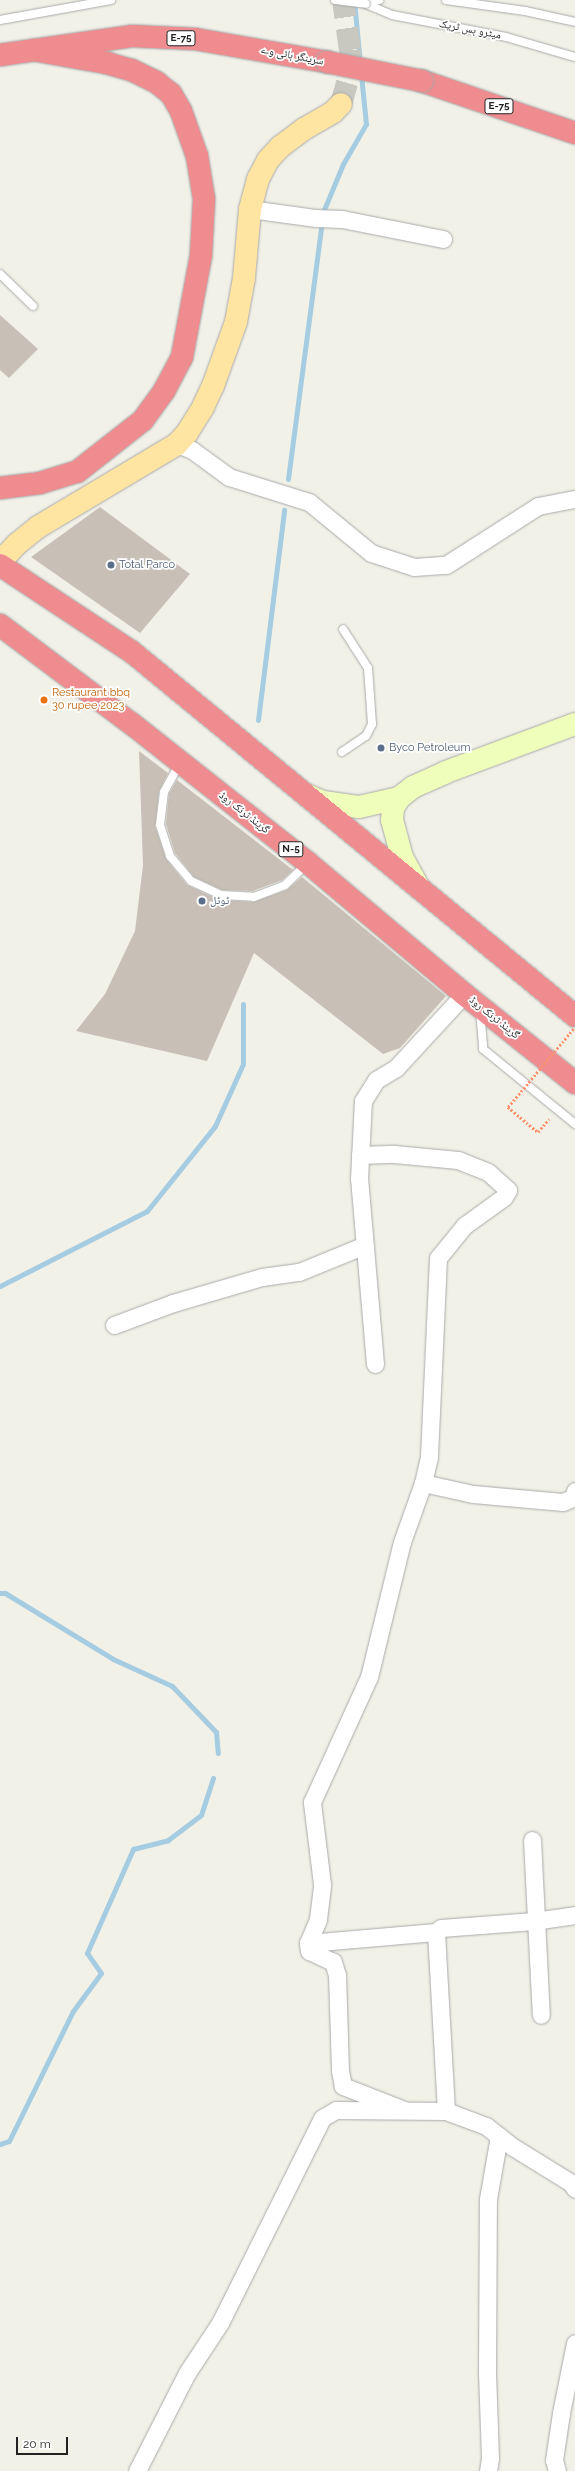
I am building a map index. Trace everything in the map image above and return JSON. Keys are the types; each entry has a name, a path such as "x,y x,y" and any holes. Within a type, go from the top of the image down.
{"highway":[{"name":"سرینگر ہائی وے","path":"0,55 140,36 195,39 327,62 422,81 575,133"},
{"path":"0,488 40,483 77,472 143,420 164,391 182,357 202,255 204,199 197,156 181,111 171,94 156,82 131,70 107,63 34,50"},
{"path":"0,564 132,652 422,892 575,1016"},
{"name":"گرینڈ ٹرنک روڈ","path":"0,625 308,863 472,1000 575,1083"}],"main road":[{"path":"0,564 17,544 38,527 177,444 203,407 225,356 236,322 244,278 250,209 258,179 268,160 290,139 333,112 341,104"}],"street":[{"path":"250,209 316,218 342,219 443,239"},
{"path":"177,444 192,450 229,476 309,502 371,553 414,567 446,565 538,506 575,499"},
{"path":"301,792 323,802 359,807 399,798 413,787 446,772 575,724"},
{"path":"399,798 392,813 395,834 402,857 422,892"},
{"path":"375,1364 359,1179 363,1101 376,1080 396,1068 472,1000"},
{"path":"360,1155 394,1154 458,1160 488,1172 508,1190 504,1197 464,1226 438,1258 429,1457 423,1483 402,1542 369,1677 312,1802 322,1884 318,1919 308,1943 309,1951 333,1962 337,1975 340,2070 343,2086 404,2110"},
{"path":"114,1325 173,1303 262,1277 300,1272 365,1245"},
{"path":"423,1483 473,1494 563,1502 574,1497 575,1491"},
{"path":"532,1840 534,1921 541,2015"},
{"path":"308,1943 436,1932 441,1928 534,1921 575,1915"},
{"path":"436,1932 446,2111"},
{"path":"137,2471 187,2373 220,2323 322,2118 336,2110 446,2111 486,2126 571,2183 575,2189"},
{"path":"488,2471 490,2458 487,2374 488,2199 499,2136"},
{"path":"557,2471 554,2460 575,2343"}],"lane":[{"path":"0,20 110,0"},
{"name":"میٹرو بس ٹریک","path":"335,0 366,4 392,15 506,37 575,57"},
{"name":"میٹرو بس ٹریک","path":"366,4 379,0"},
{"path":"446,0 525,11 575,22"},
{"path":"0,274 33,306"},
{"path":"342,752 366,736 372,724 368,668 343,629"},
{"path":"180,763 164,792 160,825 170,856 191,881 221,895 254,897 285,885 308,863"},
{"path":"472,1000 484,1049 575,1124"}],"path":[{"path":"552,1115 538,1132 508,1107 575,1027"}],"building":[{"path":"0,315 38,349 9,378 0,370"},
{"name":"Total Parco","path":"100,507 190,574 140,633 31,557"},
{"path":"139,751 168,773 159,791 155,826 166,859 187,885 219,900 254,902 287,890 302,877 446,996 400,1048 383,1054 254,953 207,1061 76,1031 105,994 135,931 143,865"},
{"path":"177,780 293,870 282,880 253,891 222,890 194,877 175,853 166,824 169,794"}],"waterway":[{"path":"354,1 360,63"},
{"path":"288,479 323,212 343,164 366,124 361,75"},
{"path":"258,720 284,510"},
{"path":"0,1286 147,1211 215,1126 243,1064 243,1004"},
{"path":"0,1593 5,1593 113,1659 172,1686 216,1732 218,1753"},
{"path":"0,2144 9,2141 73,2011 101,1973 87,1953 133,1849 168,1840 201,1815 213,1778"}],"tunnel":[{"path":"341,104 350,72 350,50 343,0"}],"place":[{"name":"Total Parco","path":"111,565"},
{"name":"Restaurant bbq 30 rupee 2023","path":"44,700"},
{"name":"Byco Petroleum","path":"381,748"},
{"name":"ٹوٹل","path":"202,901"}]}
